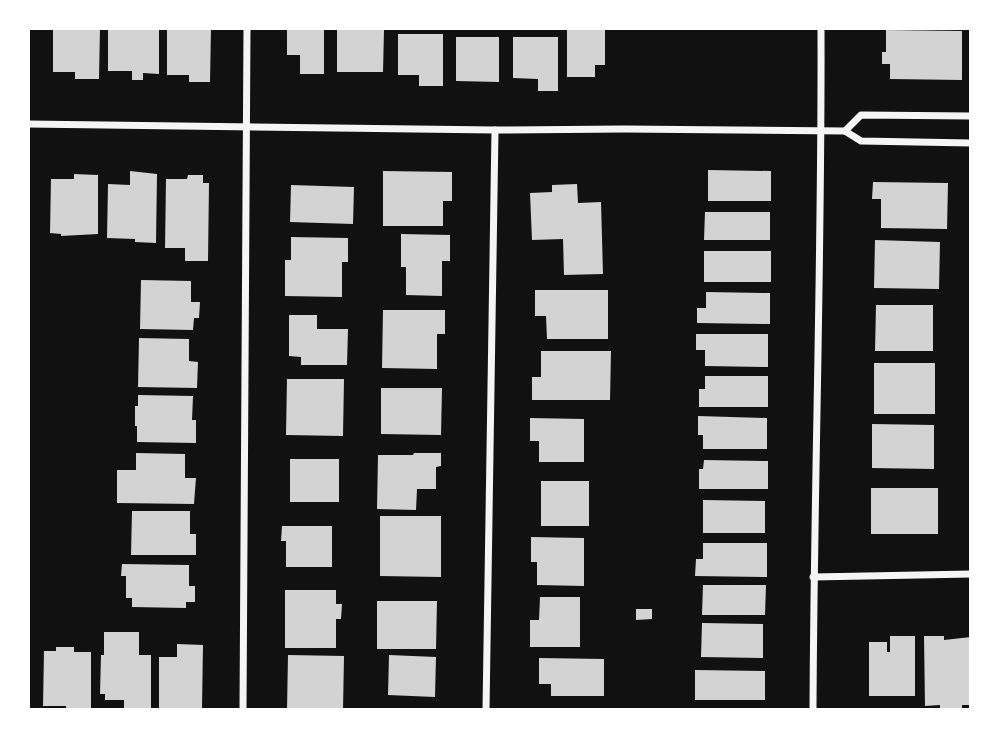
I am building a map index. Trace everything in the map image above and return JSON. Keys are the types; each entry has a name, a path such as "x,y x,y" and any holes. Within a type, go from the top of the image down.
{"street":[{"path":"243,710 247,28"},
{"path":"813,710 822,131 821,28"},
{"path":"845,131 861,115 971,116"},
{"path":"28,124 845,131 861,141 971,143"},
{"path":"486,710 495,130"},
{"path":"813,577 971,575"}],"building":[{"path":"53,28 100,28 99,79 75,79 75,72 53,72"},
{"path":"108,28 159,28 159,74 143,73 143,80 132,80 132,71 108,71"},
{"path":"167,28 211,28 210,82 189,82 189,75 167,75"},
{"path":"287,28 324,28 324,74 300,74 300,55 287,55"},
{"path":"567,28 605,28 605,65 595,65 595,77 567,77"},
{"path":"337,29 384,30 383,72 337,72"},
{"path":"886,30 962,31 962,80 890,79 890,64 882,64 882,52 886,52"},
{"path":"398,34 443,34 443,86 419,86 419,75 398,75"},
{"path":"456,37 499,37 499,82 456,81"},
{"path":"513,37 558,37 558,91 538,91 538,79 513,78"},
{"path":"708,170 771,171 771,201 708,201"},
{"path":"130,171 157,174 156,243 107,238 108,184 130,185"},
{"path":"383,171 452,172 452,201 443,201 443,226 383,226"},
{"path":"74,174 98,175 98,234 61,236 50,233 51,179 74,179"},
{"path":"188,175 203,175 203,183 209,183 208,261 185,261 185,248 165,248 166,179 187,179"},
{"path":"873,182 948,183 947,229 881,228 881,199 872,199"},
{"path":"577,184 578,203 601,202 603,274 564,275 563,239 532,240 530,193 552,192 552,185"},
{"path":"291,185 354,187 353,224 290,222"},
{"path":"705,212 770,212 770,240 704,240"},
{"path":"401,234 450,235 450,261 442,261 442,296 406,295 406,267 401,267"},
{"path":"291,237 348,238 348,262 342,262 342,297 285,296 285,260 291,260"},
{"path":"875,240 940,242 939,289 874,288"},
{"path":"704,251 771,251 771,282 704,282"},
{"path":"141,280 191,281 191,302 200,302 199,318 194,318 193,330 140,329"},
{"path":"535,290 608,290 608,339 547,339 546,316 535,316"},
{"path":"706,292 770,293 770,324 697,323 697,308 706,308"},
{"path":"876,305 933,305 933,351 875,351"},
{"path":"383,310 445,310 445,334 437,334 437,369 382,368"},
{"path":"289,315 317,315 317,329 348,329 347,365 301,365 301,357 289,356"},
{"path":"696,334 768,334 768,367 705,366 705,350 696,350"},
{"path":"139,338 189,339 189,361 198,362 197,388 138,387"},
{"path":"541,351 611,351 610,400 532,400 532,377 541,377"},
{"path":"874,363 935,363 935,414 874,414"},
{"path":"705,376 768,376 768,407 699,407 699,389 705,389"},
{"path":"287,379 344,379 343,436 286,435"},
{"path":"381,388 442,388 441,435 381,434"},
{"path":"138,395 193,396 192,420 196,420 196,443 137,442 135,406 138,406"},
{"path":"698,416 767,418 767,449 703,449 703,435 698,435"},
{"path":"530,418 584,419 584,462 539,462 539,441 530,441"},
{"path":"872,424 934,425 934,469 872,468"},
{"path":"136,453 185,454 185,478 196,478 194,504 117,503 117,470 136,470"},
{"path":"441,453 441,466 436,467 436,489 417,489 416,510 377,509 378,455"},
{"path":"290,459 339,459 339,502 290,502"},
{"path":"704,460 768,461 768,489 699,489 699,469 703,469"},
{"path":"541,481 589,481 589,526 541,526"},
{"path":"871,488 938,488 938,534 871,534"},
{"path":"703,500 765,501 765,533 703,533"},
{"path":"132,511 190,511 190,534 196,534 196,555 131,555"},
{"path":"380,516 441,516 441,577 380,576"},
{"path":"282,526 332,526 332,567 286,567 286,541 281,541"},
{"path":"531,537 584,538 584,586 537,585 537,562 531,562"},
{"path":"703,543 767,543 767,577 695,576 696,559 703,559"},
{"path":"122,564 189,565 189,586 195,586 195,602 186,602 186,608 132,607 132,598 126,598 126,576 121,576"},
{"path":"703,585 766,585 765,615 702,615"},
{"path":"285,590 336,590 336,604 342,604 341,619 336,619 336,648 285,648"},
{"path":"540,597 580,597 580,647 530,647 530,620 539,620"},
{"path":"377,601 437,601 436,649 377,649"},
{"path":"636,609 652,609 652,619 636,620"},
{"path":"702,623 763,624 763,658 701,657"},
{"path":"104,632 139,632 139,655 151,655 151,709 124,708 124,700 105,700 105,694 100,694"},
{"path":"890,636 915,636 915,696 869,696 869,642 887,642 887,652 890,652"},
{"path":"924,636 944,636 944,640 971,637 971,705 962,705 962,710 940,710 940,705 925,706"},
{"path":"177,644 203,645 202,708 159,710 159,657 177,657"},
{"path":"56,647 74,647 74,652 91,652 91,710 43,706 44,651 56,651"},
{"path":"288,655 344,656 343,710 287,710"},
{"path":"389,655 436,657 435,697 388,695"},
{"path":"539,658 604,659 604,696 551,696 551,684 539,684"},
{"path":"695,670 765,671 765,700 695,700"}]}
